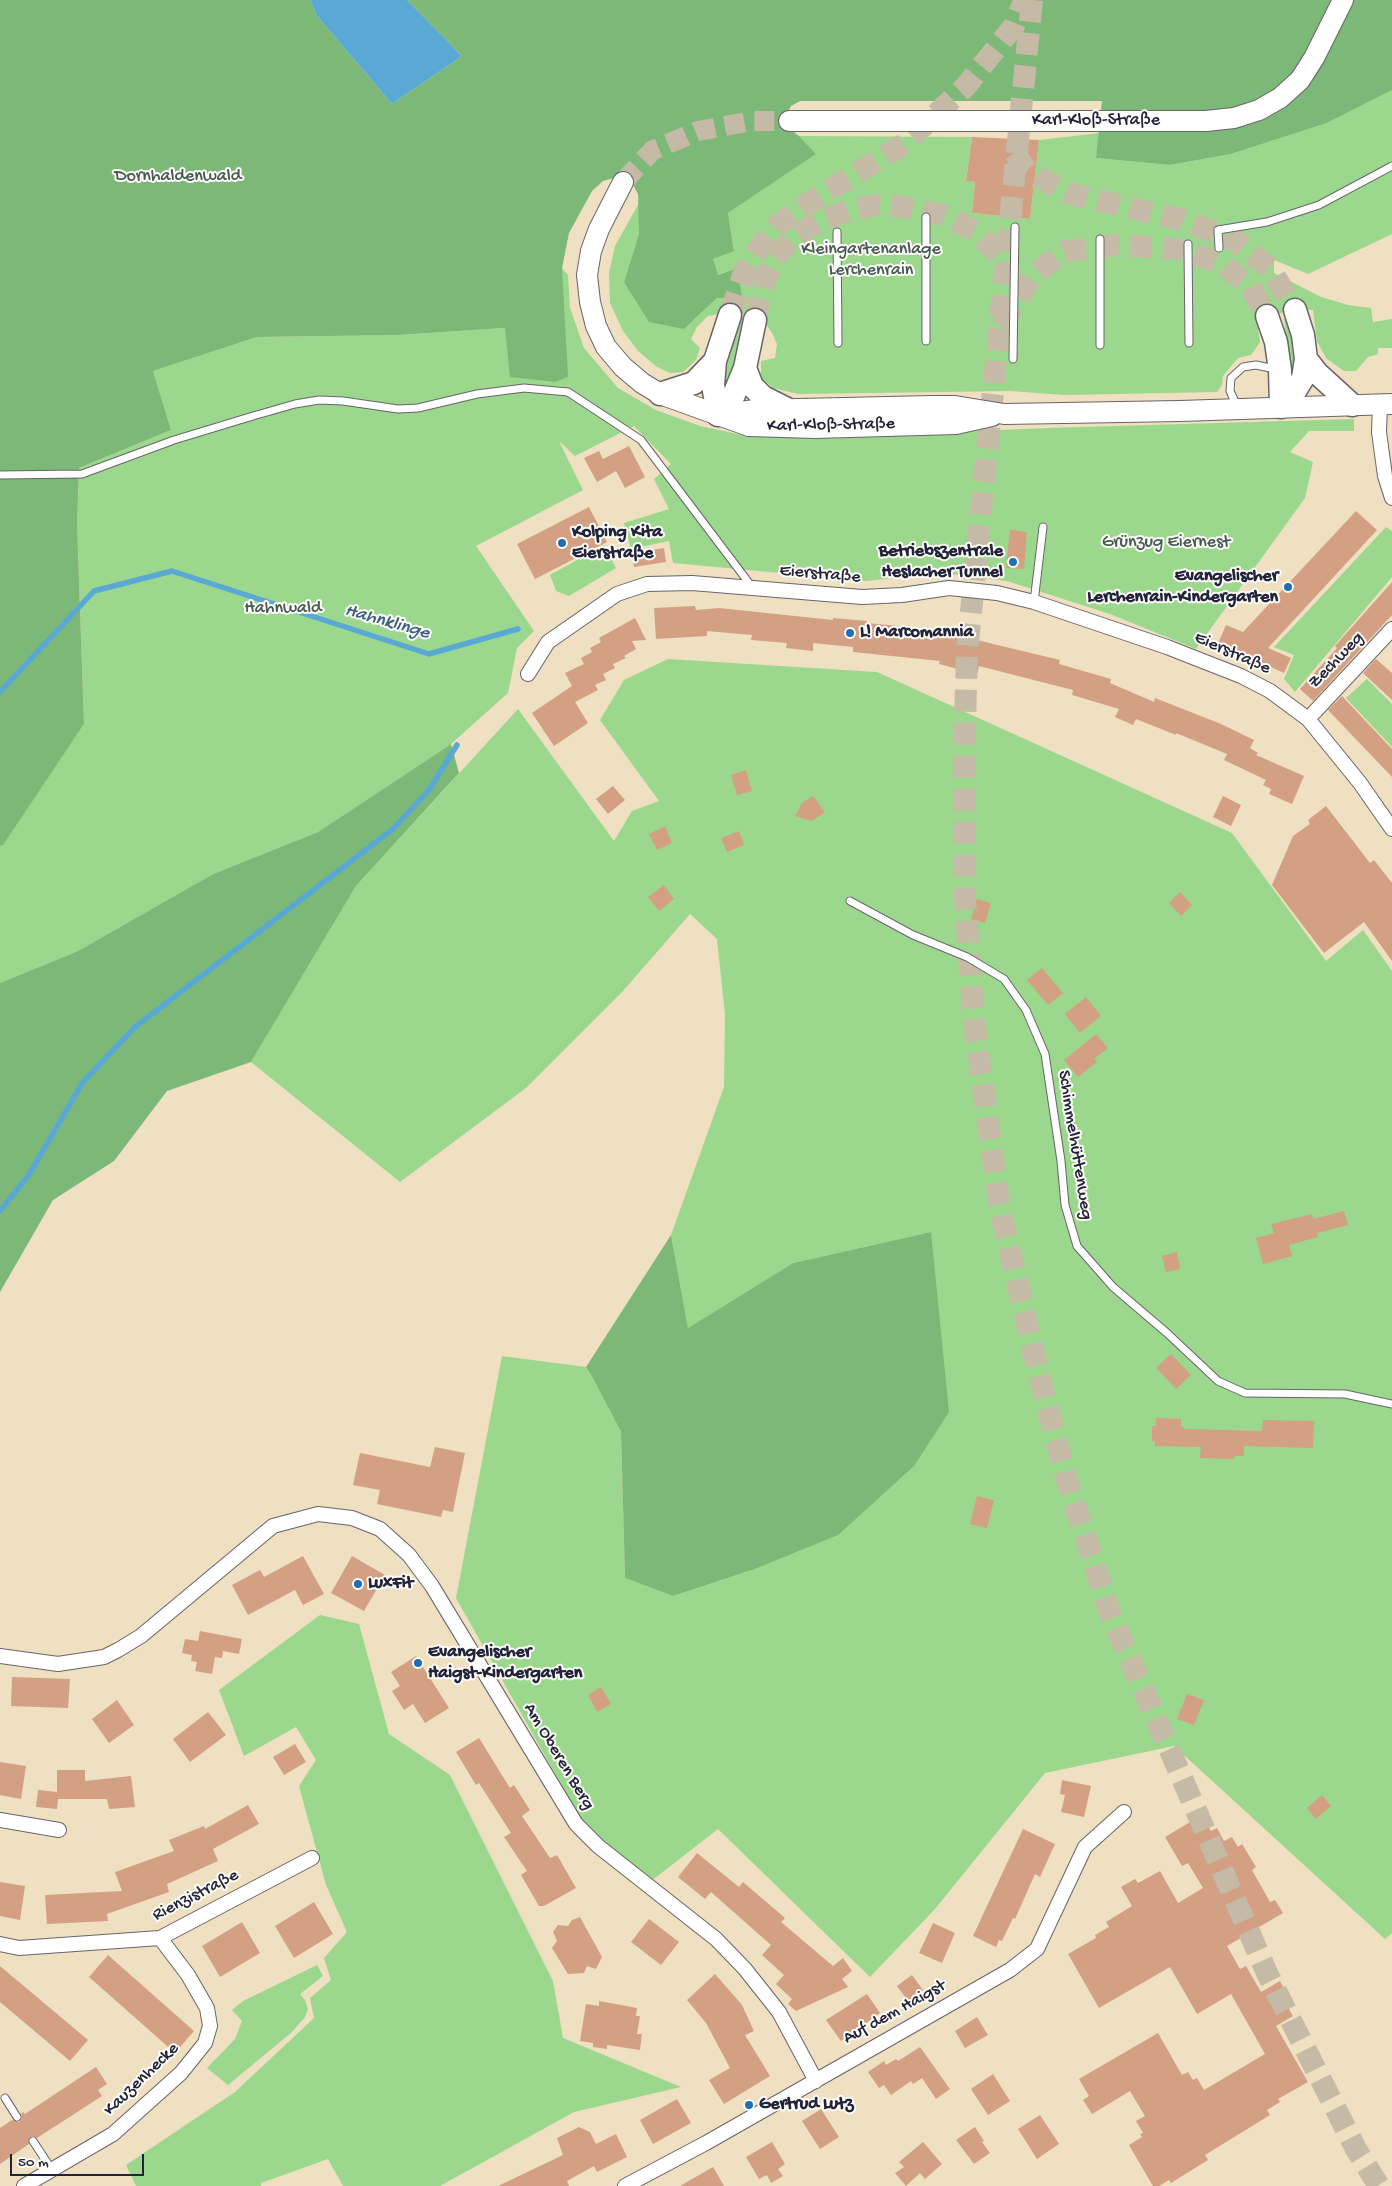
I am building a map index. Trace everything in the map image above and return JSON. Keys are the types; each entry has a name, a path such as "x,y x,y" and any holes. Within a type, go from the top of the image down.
{"main road":[{"name":"Karl-Kloß-Straße","path":"789,121 1206,121 1234,118 1259,110 1280,98 1300,80 1314,58 1343,0"},
{"name":"Karl-Kloß-Straße","path":"623,182 599,229 591,251 587,275 590,302 596,326 606,347 623,367 642,383 660,394 749,426 781,428 956,424 1004,414 1386,404"},
{"path":"1281,407 1297,373 1302,335 1295,310"},
{"path":"718,415 713,385 716,361 730,314"},
{"path":"1267,316 1276,342 1297,373"},
{"path":"718,415 733,397 745,368 755,320"},
{"path":"660,394 694,383 716,361"},
{"path":"745,368 752,386 764,397 787,409"},
{"path":"1297,373 1316,373 1352,405"},
{"name":"Karl-Kloß-Straße","path":"718,415 787,409 956,406 1004,414"}],"street":[{"path":"1386,404 1379,432 1385,476 1392,498"},
{"name":"Eierstraße","path":"528,674 548,642 617,594 647,584 692,583 862,598 902,595 949,588 997,594 1034,602 1167,647 1241,676 1270,691 1308,718 1360,783 1392,829"},
{"name":"Zechweg","path":"1308,718 1387,645 1392,629"},
{"name":"Am Oberen Berg","path":"0,1656 58,1664 83,1662 104,1657 141,1636 273,1526 318,1514 352,1518 380,1529 409,1555 432,1586 576,1824 598,1846 716,1939 745,1969 779,2012 816,2081"},
{"name":"Auf dem Haigst","path":"625,2186 706,2143 1010,1970 1036,1948 1085,1847 1124,1812"},
{"path":"0,1820 59,1830"},
{"name":"Rienzistraße","path":"0,1944 19,1948 160,1938 312,1858"},
{"name":"Kauzenhecke","path":"24,2186 113,2134 181,2073 205,2043 210,2026 207,2008 188,1975 160,1938"}],"lane":[{"path":"1219,248 1218,230 1267,222 1319,206 1392,166"},
{"path":"926,217 926,341"},
{"path":"1013,359 1015,227"},
{"path":"837,232 838,343"},
{"path":"1100,239 1100,345"},
{"path":"1188,244 1189,343"},
{"path":"1238,408 1230,391 1231,378 1243,367 1256,365 1297,373"},
{"path":"0,474 82,474 183,437 261,413 319,400 408,409 439,405 477,394 524,388 568,392 641,440 753,588"},
{"path":"1325,391 1352,405"},
{"path":"1034,602 1043,527"},
{"name":"Schimmelhüttenweg","path":"850,901 912,935 967,957 1004,979 1026,1010 1045,1054 1061,1161 1065,1205 1077,1246 1113,1288 1168,1333 1218,1381 1245,1393 1345,1394 1392,1404"},
{"path":"5,2098 17,2116"},
{"path":"33,2141 52,2170"}],"green space":[{"name":"Dornhaldenwald","path":"0,0 310,0 317,16 392,104 462,56 407,0 1392,0 1392,90 1327,123 1231,154 1170,165 1096,158 1102,101 800,101 791,106 787,113 790,129 816,154 728,213 734,251 713,259 718,275 737,268 742,297 717,298 684,329 649,322 624,282 639,234 638,194 633,185 625,180 614,178 603,181 592,191 569,233 562,268 568,377 555,382 510,377 505,328 397,335 257,337 153,371 171,430 79,468 77,523 84,724 3,845 0,846"},
{"name":"Kleingartenanlage Lerchenrain","path":"1392,90 1392,234 1308,274 1274,260 1274,273 1321,297 1348,305 1371,308 1373,322 1392,319 1392,348 1378,348 1378,354 1368,357 1356,371 1344,371 1326,358 1317,341 1313,310 1295,310 1267,316 1257,322 1260,342 1251,355 1238,358 1223,376 1222,385 1217,392 1064,395 1011,391 798,394 773,388 761,378 761,361 775,358 777,344 765,323 745,314 730,312 708,316 697,327 691,339 700,348 696,360 683,372 670,373 657,367 638,351 623,331 610,303 609,273 615,246 639,203 639,234 624,282 684,329 717,298 737,268 717,275 713,259 734,250 728,213 816,154 799,136 972,137 966,180 975,182 972,213 1030,219 1039,140 1100,133 1096,158 1170,165 1231,154 1327,123"},
{"name":"Hahnwald","path":"562,268 568,275 570,308 584,348 618,388 656,410 700,426 742,435 811,438 1048,428 1354,419 1354,431 1309,431 1290,452 1313,462 1305,498 1196,649 1110,614 1007,581 941,573 866,581 673,563 669,541 631,549 624,523 669,509 654,479 671,464 634,426 575,456 559,441 583,490 476,546 534,631 517,648 508,693 451,744 318,832 213,874 78,951 0,983 0,846 84,724 77,523 79,468 171,430 153,371 257,337 397,335 506,328 563,318"},
{"path":"1290,318 1298,370 1290,366 1284,319"},
{"path":"738,319 747,321 729,388 724,387 725,374"},
{"path":"1386,527 1392,531 1392,577 1295,692 1284,679 1294,655 1274,647"},
{"path":"604,545 616,568 569,596 556,591 550,575"},
{"path":"668,659 877,672 1232,833 1326,961 1363,930 1392,971 1392,1933 1385,1939 1174,1746 1045,1773 935,1909 870,1977 718,1829 646,1885 592,1839 456,1598 502,1356 586,1367 621,1432 625,1578 673,1596 752,1570 931,1232 793,1263 688,1328 671,1235 724,1087 725,1015 717,939 690,914 623,991 526,1088 400,1182 251,1062 356,886 518,709 614,841 632,811 659,801 600,720 624,680"},
{"path":"1367,679 1392,704 1392,747 1346,698"},
{"path":"451,744 459,773 356,886 251,1062 167,1091 114,1161 53,1200 0,1292 0,983 78,951 213,874 318,832"},
{"path":"931,1232 949,1412 914,1466 838,1535 752,1570 673,1596 625,1578 621,1432 586,1367 671,1235 688,1328 793,1263"},
{"path":"320,1615 359,1624 389,1734 450,1775 553,1981 563,2038 681,2087 574,2112 440,2186 343,2186 328,2159 261,2183 261,2186 136,2186 126,2165 235,2092 314,2018 310,1998 331,1980 324,1958 347,1932 326,1885 299,1786 316,1760 296,1727 244,1756 219,1690"},
{"path":"317,1965 323,1976 300,1994 305,2000 308,2009 305,2017 291,2033 228,2085 207,2068 235,2039 242,2021 232,2010 243,2001"}],"water":[{"path":"310,0 407,0 462,56 392,104 317,16"}],"building":[{"path":"972,137 1039,140 1030,219 972,213 975,182 966,181"},
{"path":"629,446 645,477 625,488 616,471 597,482 584,458 599,451 603,459"},
{"name":"Kolping Kita Eierstraße","path":"589,507 607,542 535,579 517,544"},
{"path":"1356,511 1377,530 1268,648 1291,658 1284,673 1244,655 1242,659 1216,648 1226,625 1243,632"},
{"path":"1010,530 1027,532 1024,569 1006,568"},
{"path":"664,548 666,562 634,567 632,553"},
{"path":"1392,582 1392,615 1313,701 1300,689"},
{"path":"695,606 696,610 719,608 833,620 833,618 867,621 867,623 931,629 1060,660 1059,664 1111,679 1110,683 1154,702 1155,698 1221,724 1254,740 1250,748 1258,753 1256,755 1304,776 1292,804 1269,794 1271,789 1263,785 1266,780 1224,760 1227,754 1136,719 1133,725 1115,717 1119,709 1072,695 1073,690 979,666 977,674 939,664 940,661 853,652 853,647 813,643 813,651 786,648 787,643 751,640 752,635 707,631 707,636 656,639 654,608"},
{"path":"635,618 646,640 632,641 636,649 624,656 626,658 613,664 615,668 603,674 606,680 595,685 598,690 575,702 588,723 554,746 532,713 572,686 565,673 584,664 581,658 592,652 590,648 601,642 599,638"},
{"path":"1376,659 1392,673 1392,700 1363,673"},
{"path":"1342,696 1392,749 1392,777 1328,710"},
{"path":"746,770 752,791 737,795 731,775"},
{"path":"613,786 625,800 608,814 596,799"},
{"path":"813,796 825,812 812,821 795,816 802,803"},
{"path":"1223,796 1241,805 1231,826 1213,817"},
{"path":"1326,806 1370,863 1374,860 1392,883 1392,961 1364,922 1324,953 1272,885 1293,836 1310,824 1308,820"},
{"path":"665,826 672,843 657,850 649,834"},
{"path":"739,831 744,845 727,852 721,838"},
{"path":"664,885 674,899 659,911 648,897"},
{"path":"1180,892 1192,905 1181,916 1169,903"},
{"path":"977,899 991,903 985,923 971,919"},
{"path":"1042,968 1063,993 1048,1005 1027,980"},
{"path":"1086,997 1101,1016 1080,1033 1065,1014"},
{"path":"1096,1034 1108,1048 1094,1059 1097,1062 1078,1077 1064,1060"},
{"path":"1344,1211 1348,1225 1317,1233 1318,1237 1289,1245 1292,1256 1263,1264 1256,1238 1274,1233 1271,1224 1312,1214 1313,1219"},
{"path":"1177,1252 1180,1269 1166,1272 1162,1256"},
{"path":"1171,1354 1191,1375 1176,1389 1156,1368"},
{"path":"1156,1418 1181,1419 1181,1427 1184,1427 1184,1429 1262,1431 1263,1420 1314,1421 1313,1448 1244,1446 1244,1456 1234,1456 1234,1459 1200,1458 1201,1447 1155,1446 1155,1441 1152,1441 1152,1426 1156,1426"},
{"path":"435,1447 465,1453 453,1512 443,1510 441,1517 377,1504 380,1490 353,1485 360,1453 430,1467"},
{"path":"977,1496 994,1500 987,1528 970,1524"},
{"path":"303,1556 324,1594 303,1605 295,1590 248,1615 232,1585 260,1570 264,1577"},
{"name":"LuxFit","path":"352,1556 385,1575 364,1611 331,1593"},
{"path":"200,1631 242,1639 239,1654 223,1651 222,1658 215,1657 212,1674 195,1671 197,1662 191,1661 192,1655 182,1653 185,1639 198,1641"},
{"path":"416,1656 449,1708 425,1723 413,1704 404,1710 392,1691 400,1686 391,1672"},
{"path":"12,1677 70,1679 68,1708 11,1706"},
{"path":"601,1687 611,1704 597,1712 588,1695"},
{"path":"1187,1694 1204,1700 1194,1725 1177,1719"},
{"path":"117,1700 134,1725 109,1743 92,1719"},
{"path":"208,1712 226,1735 190,1762 173,1739"},
{"path":"479,1738 510,1788 514,1785 530,1810 522,1816 550,1858 557,1855 576,1888 544,1906 539,1906 521,1875 527,1871 504,1837 511,1833 479,1783 476,1785 456,1752"},
{"path":"295,1744 306,1762 284,1775 273,1757"},
{"path":"0,1762 26,1766 21,1799 0,1795"},
{"path":"57,1770 85,1770 85,1781 131,1776 135,1807 109,1809 107,1799 58,1799 57,1809 36,1807 38,1790 57,1792"},
{"path":"1062,1780 1091,1786 1084,1817 1061,1812 1065,1795 1060,1794"},
{"path":"1322,1795 1331,1806 1316,1819 1307,1808"},
{"path":"248,1805 259,1824 213,1849 218,1861 167,1884 169,1892 107,1914 108,1921 47,1924 45,1895 122,1891 115,1872 174,1851 169,1840 204,1826 205,1829"},
{"path":"1202,1815 1211,1831 1217,1828 1224,1841 1232,1837 1238,1847 1242,1844 1256,1867 1252,1870 1270,1902 1275,1900 1283,1913 1227,1946 1240,1969 1246,1966 1261,1992 1280,1981 1288,1996 1283,1999 1293,2016 1276,2026 1308,2082 1278,2099 1280,2102 1267,2110 1270,2115 1205,2155 1208,2160 1171,2183 1169,2180 1159,2186 1153,2186 1129,2145 1142,2137 1140,2134 1143,2133 1136,2121 1145,2116 1130,2091 1092,2114 1083,2100 1089,2096 1079,2079 1158,2033 1182,2075 1188,2072 1193,2080 1197,2078 1204,2090 1265,2054 1231,1994 1197,2014 1170,1967 1099,2008 1068,1954 1096,1938 1095,1935 1109,1927 1106,1922 1132,1906 1121,1887 1135,1879 1138,1883 1160,1871 1178,1903 1203,1888 1188,1863 1182,1866 1165,1837"},
{"path":"1023,1829 1055,1844 1040,1877 1035,1874 1015,1919 1013,1918 1002,1941 999,1940 996,1947 973,1936"},
{"path":"697,1853 739,1887 743,1882 785,1918 781,1922 833,1966 843,1958 852,1971 842,1979 848,1987 796,2011 788,2004 792,1999 776,1984 784,1975 762,1955 771,1945 711,1892 705,1899 678,1877"},
{"path":"0,1882 25,1886 20,1920 0,1916"},
{"path":"314,1902 333,1934 294,1958 275,1926"},
{"path":"580,1917 602,1957 596,1969 587,1966 584,1973 568,1974 552,1948 557,1941 553,1932 558,1925 568,1926 572,1920"},
{"path":"649,1919 679,1942 661,1965 631,1942"},
{"path":"242,1922 260,1953 220,1977 202,1946"},
{"path":"933,1923 955,1933 942,1963 919,1953"},
{"path":"108,1955 194,2031 175,2053 89,1977"},
{"path":"0,1966 88,2040 70,2061 0,2002"},
{"path":"715,1974 742,2005 754,2031 745,2035 770,2076 724,2104 709,2080 730,2068 706,2023 687,2000"},
{"path":"912,1975 923,1990 908,2001 897,1986"},
{"path":"867,1994 880,2013 841,2041 826,2020"},
{"path":"599,2001 637,2008 636,2016 640,2016 637,2034 642,2034 640,2050 607,2045 607,2049 593,2047 593,2043 580,2041 586,2004 599,2006"},
{"path":"977,2017 988,2035 965,2048 955,2031"},
{"path":"920,2047 950,2089 936,2099 922,2078 913,2084 911,2081 891,2095 884,2085 879,2088 868,2072 884,2061 886,2065 896,2059 898,2061"},
{"path":"96,2067 107,2084 98,2090 102,2096 37,2138 30,2137 29,2144 0,2164 0,2128 12,2120 19,2122 23,2112 25,2114"},
{"path":"993,2074 1010,2101 988,2115 971,2089"},
{"path":"677,2099 691,2123 653,2144 640,2120"},
{"path":"821,2109 839,2137 820,2149 802,2121"},
{"path":"1040,2115 1059,2144 1037,2159 1018,2129"},
{"path":"579,2127 590,2132 596,2144 616,2134 627,2157 597,2172 594,2166 567,2181 569,2186 498,2186 563,2155 557,2138"},
{"path":"975,2127 990,2153 974,2164 956,2140"},
{"path":"772,2142 785,2164 778,2169 783,2176 771,2183 767,2175 759,2179 746,2157"},
{"path":"923,2142 942,2164 925,2179 920,2173 906,2186 895,2173 904,2167 899,2162"},
{"path":"713,2167 724,2186 680,2186"}],"waterway":[{"name":"Hahnklinge","path":"0,692 94,591 172,571 429,654 518,629"},
{"path":"0,1211 28,1176 83,1082 135,1027 393,829 429,790 457,745"}],"tunnel":[{"path":"1032,0 967,652 964,758 965,900 974,1022 1000,1208 1037,1367 1067,1480 1110,1613 1267,1973 1356,2149 1379,2186"},
{"path":"730,315 743,275 758,250 779,224 810,202 904,144 966,86 1014,26 1024,1"},
{"path":"623,182 653,150 698,131 752,121 789,121"},
{"path":"1015,153 1026,170 1067,193 1183,220 1234,240 1270,268 1295,310"},
{"path":"755,320 763,284 775,258 792,238 822,220 853,209 879,205 903,207 943,215 975,231 1006,261"},
{"path":"1002,326 1031,277 1065,251 1116,245 1178,249 1221,263 1250,286 1267,316"}],"place":[{"name":"Kolping Kita Eierstraße","path":"562,543"},
{"name":"Betriebszentrale Heslacher Tunnel","path":"1013,562"},
{"name":"Evangelischer Lerchenrain-Kindergarten","path":"1288,587"},
{"name":"L! Marcomannia","path":"850,633"},
{"name":"LuxFit","path":"358,1584"},
{"name":"Evangelischer Haigst-Kindergarten","path":"418,1663"},
{"name":"Gertrud Lutz","path":"749,2105"}],"park label":[{"name":"Grünzug Eiernest","path":"1166,543"}]}
